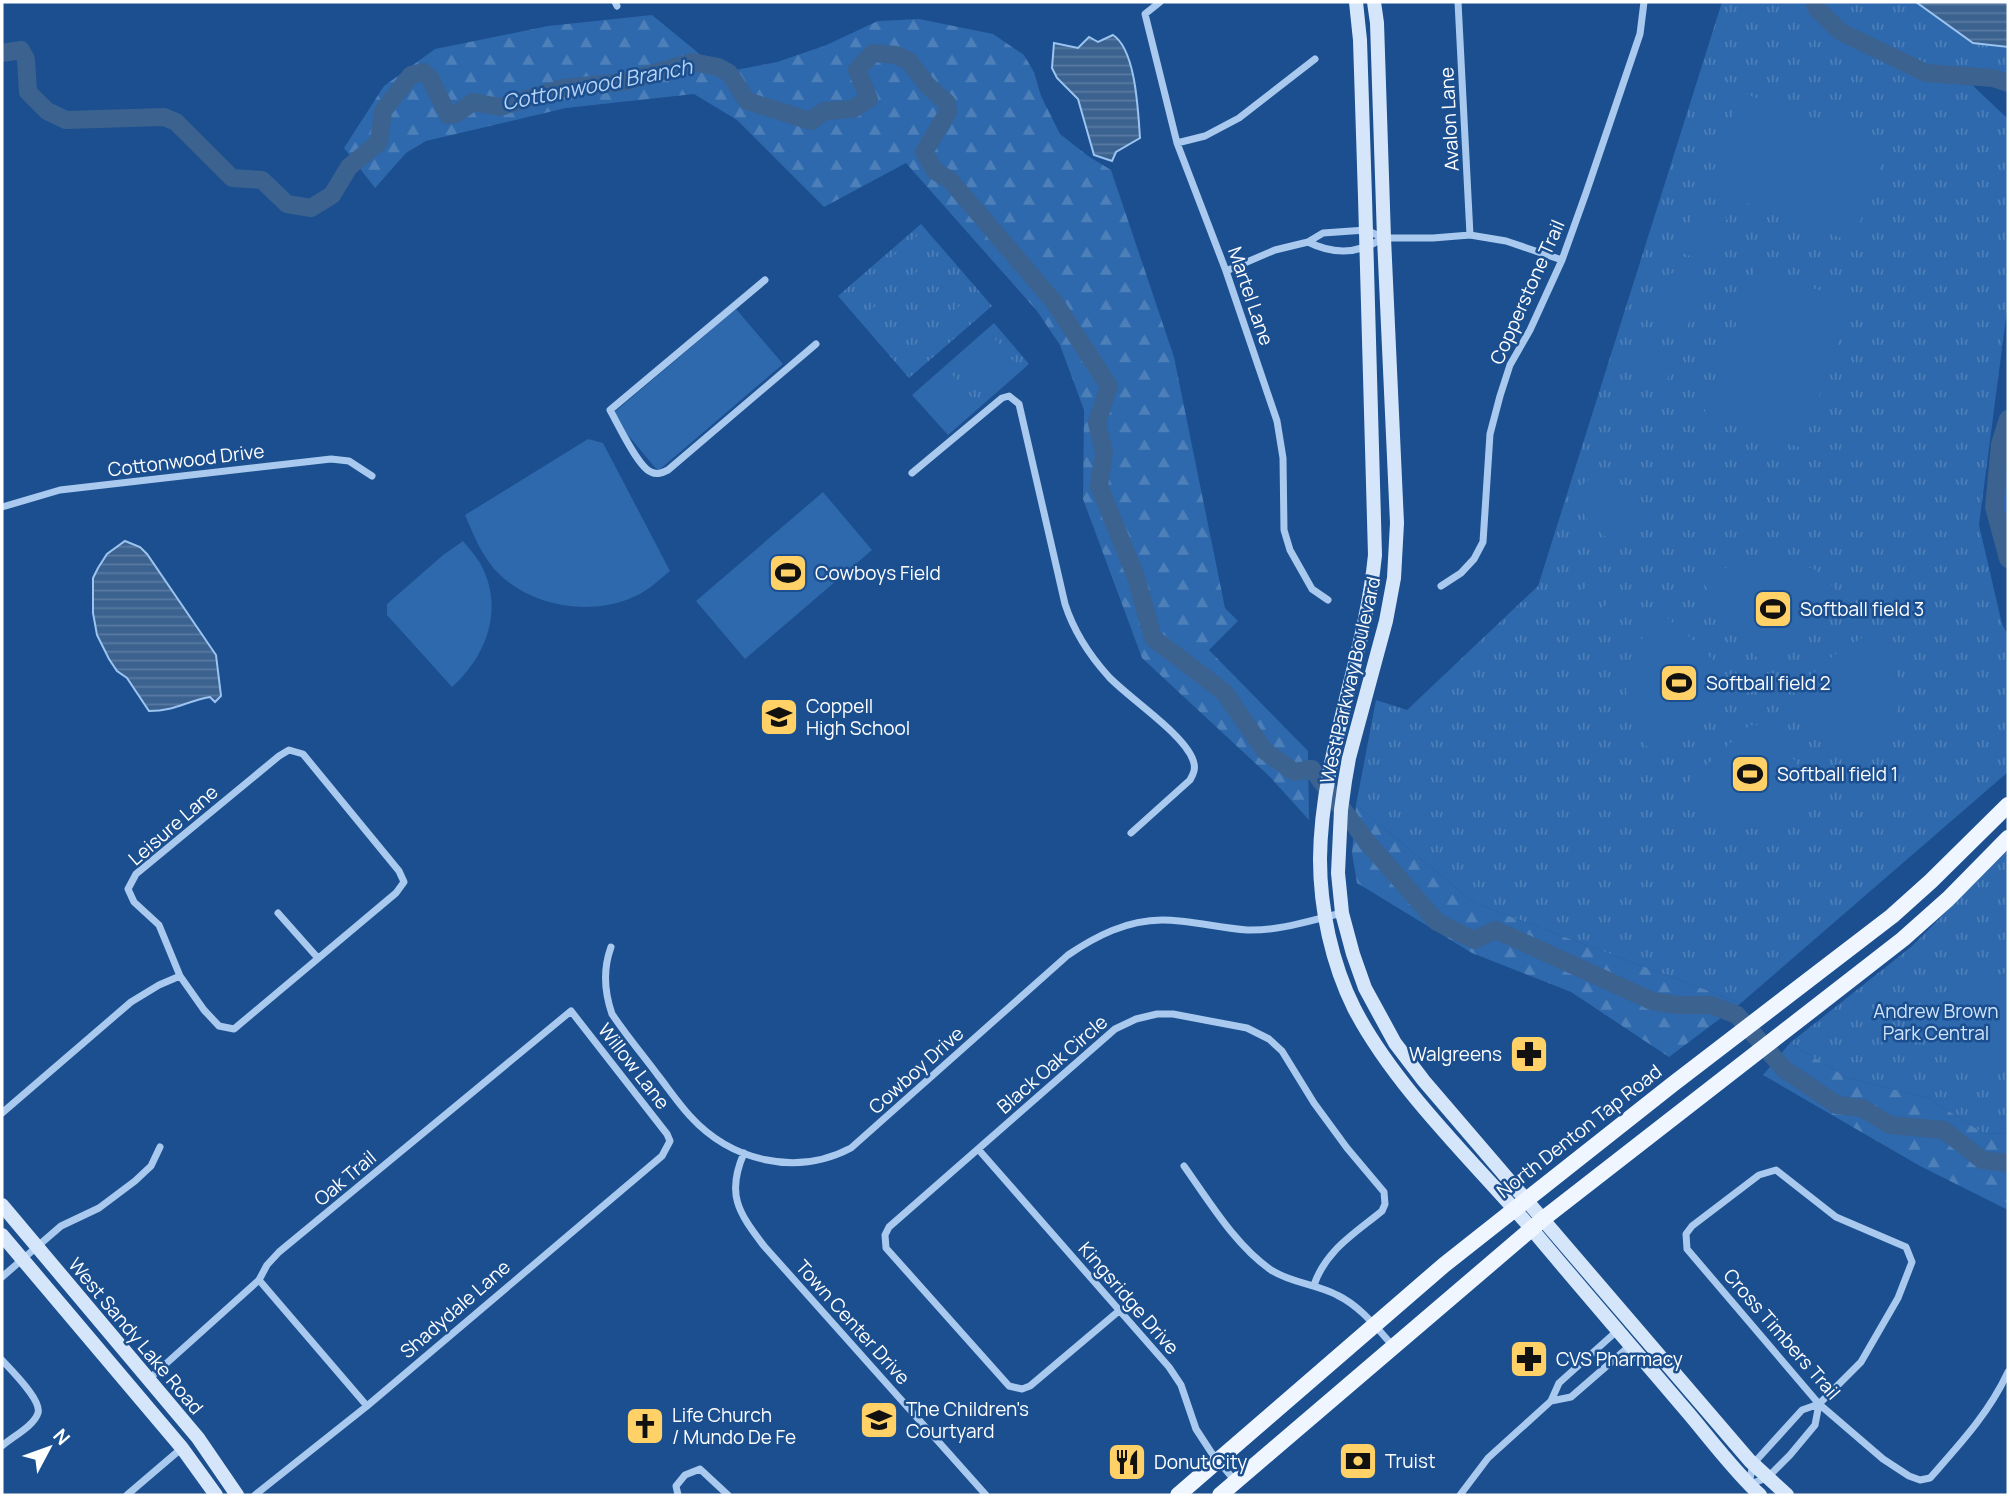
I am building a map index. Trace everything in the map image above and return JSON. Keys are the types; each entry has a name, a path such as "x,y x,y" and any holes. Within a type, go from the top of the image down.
{"main road":[{"name":"North Denton Tap Road","path":"1178,1495 1444,1265 1892,916 2008,805"},
{"path":"1220,1495 1537,1224 1685,1106 1903,939 1948,899 2008,838"},
{"path":"1931,881 1948,899"},
{"path":"1673,1084 1685,1106"}],"street":[{"name":"Martel Lane","path":"1160,2 1145,14 1177,143 1226,271 1279,430 1283,458 1284,530 1290,550 1312,589 1328,600"},
{"name":"West Parkway Boulevard","path":"1356,2 1360,40 1375,555 1370,604 1331,764 1320,859 1326,917 1342,981 1372,1038 1395,1071 1520,1204"},
{"name":"West Parkway Boulevard","path":"1374,2 1397,523 1394,578 1386,621 1345,781 1338,873 1342,913 1365,988 1395,1042 1537,1224"},
{"name":"Avalon Lane","path":"1458,2 1470,234"},
{"name":"Copperstone Trail","path":"1441,586 1461,573 1474,559 1483,542 1490,434 1500,396 1510,365 1530,330 1562,260 1640,34 1644,2"},
{"path":"1177,143 1205,136 1239,118 1315,60"},
{"path":"1226,271 1275,250 1308,242 1323,233 1366,230 1384,238 1433,238 1470,234 1506,241 1562,260"},
{"path":"1308,242 1325,251 1366,249 1384,238"},
{"path":"765,280 610,410 642,465 657,473 668,470 816,344"},
{"path":"912,473 1002,398 1009,397 1019,404 1063,595 1075,630 1109,677 1181,742 1193,761 1194,772 1190,780 1131,833"},
{"name":"Cottonwood Drive","path":"2,508 60,489 331,459 349,461 372,475"},
{"name":"Leisure Lane","path":"289,750 303,754 399,871 404,882 396,892 234,1029 219,1026 180,976 159,925 134,902 128,889 136,874 279,755 289,750"},
{"path":"278,913 317,957"},
{"name":"Cowboy Drive","path":"611,947 605,974 607,998 612,1014 690,1116 725,1144 744,1153 767,1160 804,1163 823,1160 850,1147 1068,955 1093,939 1127,925 1160,920 1248,930 1282,927 1342,913"},
{"path":"2,1113 131,1002 180,976"},
{"name":"Willow Lane","path":"571,1011 670,1141"},
{"name":"Oak Trail","path":"149,1378 260,1280 267,1265 279,1252 571,1011"},
{"name":"Black Oak Circle","path":"1120,1310 1030,1386 1022,1389 1009,1386 886,1248 885,1236 889,1227 1115,1029 1136,1018 1157,1014 1173,1014 1247,1028 1269,1040 1282,1051 1322,1115 1384,1192 1385,1204 1382,1211 1329,1254 1314,1285"},
{"name":"Shadydale Lane","path":"255,1495 367,1406 662,1156 670,1141"},
{"path":"2,1276 61,1226 99,1208 118,1195 151,1166 160,1147"},
{"name":"Kingsridge Drive","path":"978,1149 1169,1367 1181,1385 1196,1429 1236,1482"},
{"name":"Town Center Drive","path":"744,1153 736,1173 735,1192 744,1219 764,1246 986,1495"},
{"path":"1184,1166 1216,1210 1258,1259 1284,1277 1339,1295 1374,1325 1393,1346"},
{"name":"Cross Timbers Trail","path":"1819,1404 1861,1362 1898,1298 1911,1258 1906,1247 1836,1217 1776,1170 1759,1175 1692,1226 1686,1234 1687,1249 1819,1404 1883,1459 1920,1480 1930,1478 1974,1428 1995,1399 2008,1372"},
{"name":"West Sandy Lake Road","path":"2,1205 198,1438 237,1495"},
{"path":"1537,1224 1629,1320 1753,1464 1787,1495"},
{"path":"1537,1224 1616,1331 1760,1495"},
{"name":"West Sandy Lake Road","path":"2,1235 182,1448 216,1495"},
{"path":"260,1280 367,1406"},
{"path":"1460,1495 1488,1458 1551,1401 1559,1383 1629,1320"},
{"path":"1551,1401 1571,1397 1642,1335"},
{"path":"2,1360 31,1393 39,1411 33,1421 2,1446"},
{"path":"1749,1485 1753,1464 1802,1410 1819,1404"},
{"path":"1749,1485 1767,1478 1790,1455 1815,1425 1819,1404"},
{"path":"127,1495 182,1448"},
{"path":"678,1495 676,1486 685,1475 699,1469 728,1495"}],"green space":[{"path":"1722,2 1805,2 1823,16 1814,2 2008,2 2008,83 1993,78 1950,75 1969,82 2008,119 2008,302 1979,525 2002,624 2008,635 2008,772 1741,1003 1474,903 1356,805 1376,700 1407,710 1538,586"},
{"path":"652,15 702,56 736,70 777,62 824,46 878,21 919,19 993,34 1024,55 1060,134 1111,170 1174,357 1225,608 1238,621 1209,650 1308,751 1309,820 1269,776 1142,658 1083,499 1084,410 1060,345 1037,311 906,163 824,207 737,120 694,94 566,108 426,141 406,153 375,188 344,148 384,86 435,49 548,26"},
{"path":"1742,93 1887,145 1853,242 1707,189"},
{"path":"1695,207 1727,218 1711,263 1679,252"},
{"path":"921,224 992,306 909,378 838,296"},
{"path":"918,235 929,247 902,271 891,258"},
{"path":"935,255 946,268 920,291 909,279"},
{"path":"1756,268 1852,302 1801,448 1704,414"},
{"path":"876,272 887,284 860,307 849,295"},
{"path":"1671,273 1703,284 1686,330 1655,318"},
{"path":"954,277 965,289 938,313 927,300"},
{"path":"893,291 904,304 877,327 866,314"},
{"path":"970,296 981,309 955,332 944,320"},
{"path":"736,309 783,364 658,471 611,415"},
{"path":"911,313 922,326 896,349 884,336"},
{"path":"994,323 1029,364 948,435 912,395"},
{"path":"929,333 940,346 913,369 902,356"},
{"path":"991,334 1002,347 975,370 964,357"},
{"path":"1646,340 1677,350 1662,395 1631,385"},
{"path":"1008,355 1019,367 993,391 982,378"},
{"path":"949,371 960,383 933,407 922,394"},
{"path":"966,391 977,403 950,427 939,414"},
{"path":"2008,419 2008,559 1994,507 2000,444"},
{"path":"588,439 603,443 670,571 644,592 623,601 605,606 567,606 531,596 500,575 484,555 465,515"},
{"path":"1596,477 1618,484 1632,502 1638,516 1622,524 1610,539 1586,518 1578,499 1579,490"},
{"path":"823,492 872,550 745,659 696,601"},
{"path":"463,541 480,563 487,580 491,613 483,646 475,661 452,687 387,615 387,604"},
{"name":"Softball field 3","path":"1777,557 1816,570 1840,594 1775,661 1760,660 1748,649 1704,584 1728,566"},
{"path":"1600,575 1612,590 1585,613 1573,598"},
{"path":"1619,594 1631,610 1604,632 1591,617"},
{"name":"Softball field 2","path":"1665,616 1702,648 1731,681 1730,695 1719,710 1653,752 1644,743 1632,722 1627,697 1627,672 1640,641"},
{"path":"1873,631 1895,669 1899,702 1895,724 1885,744 1862,768 1830,742 1795,703 1797,687 1833,656"},
{"name":"Softball field 1","path":"1750,725 1767,726 1795,761 1821,802 1789,823 1755,829 1727,823 1702,809 1682,788"},
{"path":"1356,805 1474,903 1741,1003 1669,1057 1571,992 1472,953 1357,883 1352,853"},
{"name":"Andrew Brown Park Central","path":"2008,850 2008,1134 1983,1133 1928,1098 1848,1078 1790,1043 1911,947"},
{"path":"2008,972 2008,1071 1977,1064 1955,1049 1937,1027 1923,999"},
{"path":"1790,1043 1848,1078 1928,1098 1983,1133 2008,1134 2008,1210 1920,1166 1763,1075"}],"shaded area":[{"path":"1916,2 2008,2 2008,47 1973,43"},
{"path":"1113,35 1121,43 1131,67 1137,97 1140,138 1116,152 1112,161 1094,155 1078,99 1057,78 1052,68 1054,43 1078,48 1089,37 1098,42"},
{"path":"125,541 140,547 147,554 216,655 221,696 215,702 210,697 149,711 127,678 117,671 109,659 97,635 93,613 93,578 107,554"}],"waterway":[{"path":"1814,2 1817,9 1841,32 1926,73 1993,78 2008,83"},
{"name":"Cottonwood Branch","path":"2,53 21,50 26,59 28,92 47,111 66,120 164,117 176,122 232,178 262,180 287,204 311,208 332,195 349,167 379,142 383,111 411,75 424,72 430,78 448,115 456,114 473,102 500,107 563,88 623,82 693,62 718,67 729,73 747,101 811,121 824,111 853,109 869,99 857,70 873,53 896,55 909,61 927,85 947,103 948,112 924,152 935,171 950,180 1055,303 1109,386 1097,423 1104,453 1099,486 1136,577 1153,638 1224,692 1265,751 1294,772 1312,769 1368,843 1437,922 1474,940 1496,930 1652,1001 1677,1005 1711,1005 1737,1015 1784,1069 1837,1105 1862,1108 1890,1125 1944,1130 1982,1160 2008,1163"},
{"path":"2008,419 2000,444 1994,507 2008,559"}],"place":[{"name":"Cowboys Field","path":"788,573"},
{"name":"Softball field 3","path":"1773,609"},
{"name":"Softball field 2","path":"1679,683"},
{"name":"Coppell High School","path":"779,717"},
{"name":"Softball field 1","path":"1750,774"},
{"name":"Walgreens","path":"1529,1054"},
{"name":"CVS Pharmacy","path":"1529,1359"},
{"name":"The Children's Courtyard","path":"879,1420"},
{"name":"Life Church / Mundo De Fe","path":"645,1426"},
{"name":"Truist","path":"1358,1461"},
{"name":"Donut City","path":"1127,1462"}]}
